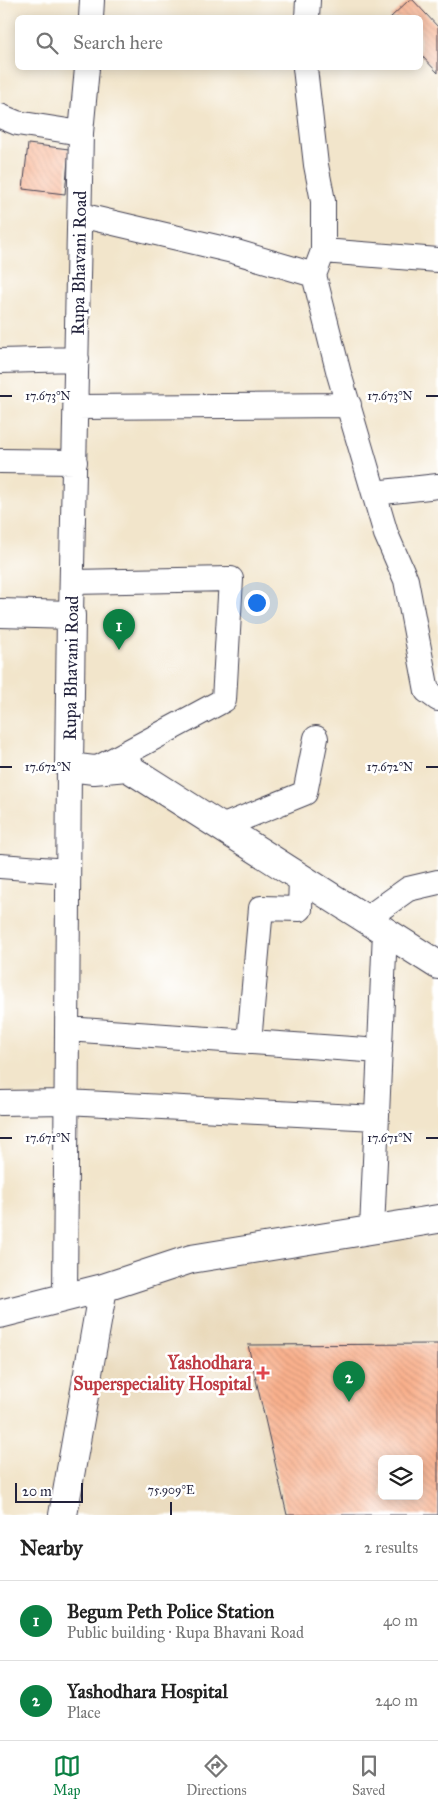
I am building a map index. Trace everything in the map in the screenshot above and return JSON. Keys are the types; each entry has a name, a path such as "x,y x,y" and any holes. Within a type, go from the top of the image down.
{"street":[{"path":"91,15 92,0"},
{"path":"307,15 308,0"},
{"name":"Rupa Bhavani Road","path":"64,1298 68,871 82,768 71,616 81,133 87,70"},
{"path":"305,70 316,165 324,201 324,251 314,275 386,534 406,580 427,691 438,699"},
{"path":"0,116 17,123 81,133"},
{"path":"80,215 233,251 314,275"},
{"path":"324,251 438,260"},
{"path":"0,361 77,359"},
{"path":"76,407 349,405"},
{"path":"0,461 75,462"},
{"path":"374,493 438,486"},
{"path":"72,582 231,579 224,700 82,768"},
{"path":"0,613 71,616"},
{"path":"221,827 305,793 316,738"},
{"path":"82,768 128,767 438,965"},
{"path":"0,866 68,871"},
{"path":"249,1042 261,908 300,909 301,878"},
{"path":"372,1230 380,1052 375,925 408,889 438,882"},
{"path":"67,1029 380,1052"},
{"path":"0,1103 66,1102 376,1118"},
{"path":"0,1314 103,1288 191,1259 438,1219"},
{"path":"63,1515 103,1288"}],"shaded area":[{"name":"Yashodhara Superspeciality Hospital","path":"438,1219 438,1515 63,1515 103,1288"}],"building":[{"path":"409,0 413,0 438,27 438,73 423,57 423,15 393,15"},
{"path":"28,144 69,149 65,194 23,189"},
{"path":"438,1344 438,1515 287,1515 248,1345"}],"place":[{"name":"Begum Peth Police Station","path":"119,650"},
{"name":"Yashodhara Superspeciality Hospital","path":"263,1373"},
{"name":"Yashodhara Hospital","path":"349,1402"}]}
